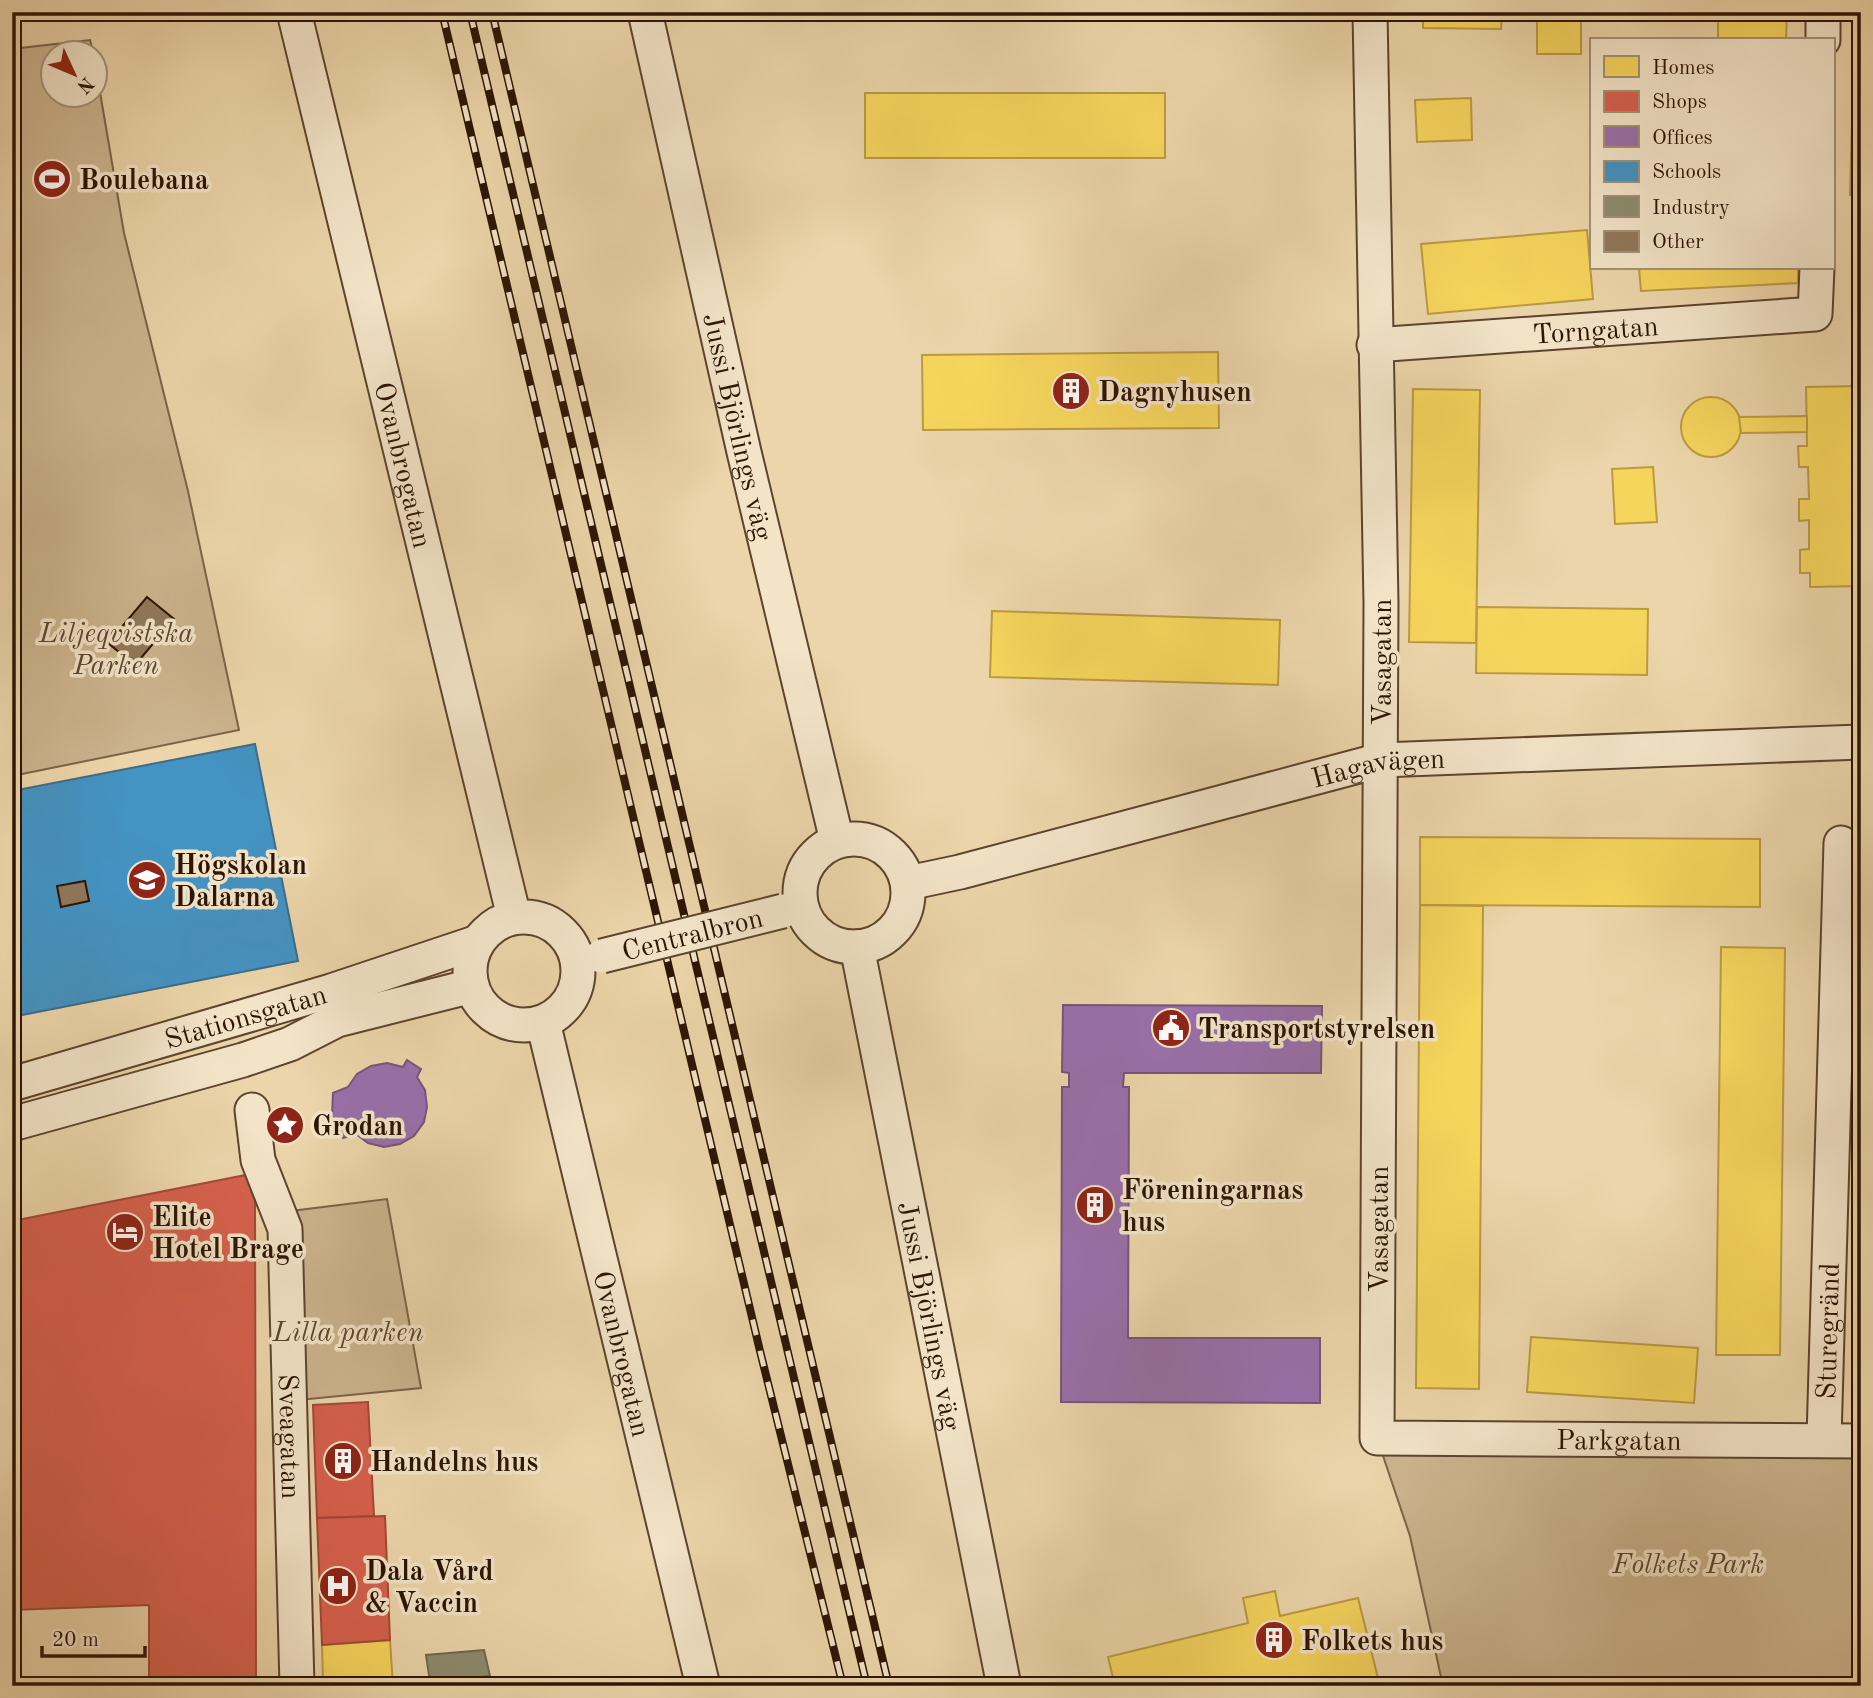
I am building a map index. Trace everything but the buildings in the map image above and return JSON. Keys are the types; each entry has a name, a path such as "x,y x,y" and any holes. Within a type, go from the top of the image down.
{"street":[{"name":"Ovanbrogatan","path":"294,12 514,917"},
{"name":"Jussi Björlings väg","path":"645,12 744,452 837,841"},
{"name":"Vasagatan","path":"1370,12 1374,345 1381,603 1377,1438"},
{"path":"1823,38 1824,12"},
{"name":"Torngatan","path":"1374,345 1815,314 1816,270"},
{"name":"Hagavägen","path":"908,883 960,872 1381,760 1861,742"},
{"path":"856,838 874,842 890,851 902,865 908,883 908,901 897,926 875,944 857,947 839,945 822,937 792,909 811,859 823,848 837,841 856,838"},
{"name":"Sturegränd","path":"1824,1439 1840,843"},
{"name":"Centralbron","path":"590,959 792,909"},
{"path":"531,916 548,922 590,959 572,998 559,1013 543,1022 525,1025 508,1023 492,1015 479,1002 472,986 469,971 478,942 500,922 514,917 531,916"},
{"name":"Stationsgatan","path":"12,1084 331,991 478,942"},
{"name":"Jussi Björlings väg","path":"857,947 1004,1686"},
{"name":"Stationsgatan","path":"12,1124 243,1060 290,1044 337,1020 472,986"},
{"name":"Ovanbrogatan","path":"543,1022 703,1686"},
{"name":"Sveagatan","path":"252,1110 258,1160 285,1229 297,1686"},
{"name":"Parkgatan","path":"1377,1438 1861,1441"}],"green space":[{"name":"Liljeqvistska Parken","path":"38,46 38,108 103,108 124,233 188,491 239,730 12,776 12,49"},
{"name":"Lilla parken","path":"387,1199 421,1388 289,1401 283,1212"},
{"name":"Folkets Park","path":"1377,1438 1861,1441 1861,1686 1443,1686 1410,1536"}],"railway":[{"path":"442,12 760,1351 843,1686"},
{"path":"470,12 867,1686"},
{"path":"492,12 889,1686"}],"place":[{"name":"Boulebana","path":"52,179"},
{"name":"Dagnyhusen","path":"1071,391"},
{"name":"Högskolan Dalarna","path":"147,880"},
{"name":"Transportstyrelsen","path":"1171,1028"},
{"name":"Grodan","path":"285,1125"},
{"name":"Föreningarnas hus","path":"1095,1205"},
{"name":"Elite Hotel Brage","path":"125,1232"},
{"name":"Handelns hus","path":"343,1461"},
{"name":"Dala Vård & Vaccin","path":"338,1586"},
{"name":"Folkets hus","path":"1274,1640"}]}
